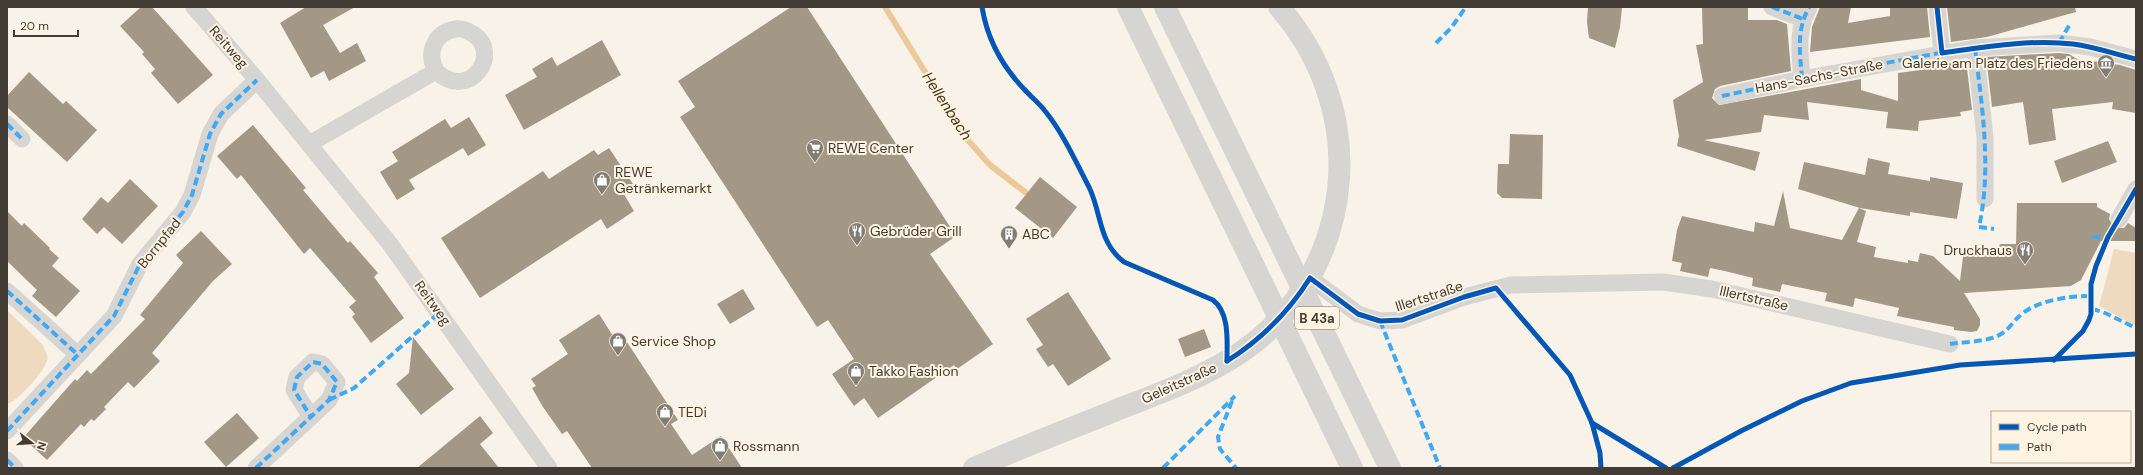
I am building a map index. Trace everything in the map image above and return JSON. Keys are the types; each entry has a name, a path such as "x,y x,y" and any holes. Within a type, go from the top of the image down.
{"main road":[{"name":"B 43a","path":"1128,7 1352,468"},
{"name":"B 43a","path":"1165,7 1390,468"},
{"name":"Geleitstraße","path":"974,468 1028,445 1175,388 1227,361 1256,341 1277,323 1295,301 1310,278 1321,257 1331,229 1338,188 1339,143 1333,110 1318,67 1303,38 1279,7"}],"street":[{"name":"Reitweg","path":"194,7 257,80 390,244 550,468"},
{"path":"1772,7 1806,13 1799,36 1802,79"},
{"path":"1937,7 1942,53"},
{"name":"Hans-Sachs-Straße","path":"1722,96 1802,79 1975,48 2059,43 2090,47 2136,59"},
{"path":"1975,48 1985,137 1985,199"},
{"path":"309,144 436,71"},
{"name":"Bornpfad","path":"7,431 77,354 114,316 140,264 184,212 192,195 215,124 221,114 257,80"},
{"path":"7,124 22,139"},
{"path":"2119,219 2136,189"},
{"name":"Illertstraße","path":"1310,278 1358,314 1380,322 1402,320 1464,297 1512,285 1663,282 1712,289 1950,344"},
{"path":"7,291 77,354"},
{"path":"256,468 311,417"},
{"path":"7,460 15,468"}],"shaded area":[{"path":"2114,249 2136,253 2136,326 2099,306"},
{"path":"7,310 43,345 48,358 46,364 31,384 18,397 7,404"}],"building":[{"path":"141,7 152,7 213,75 178,104 151,73 155,69 142,54 144,52 120,26"},
{"path":"306,7 355,7 323,25 340,53 357,43 366,61 329,81 324,71 311,78 280,23"},
{"path":"791,7 807,7 956,236 930,254 993,344 957,369 954,365 878,418 864,398 854,406 832,374 854,359 828,320 817,327 680,117 695,107 678,81"},
{"path":"1588,7 1622,7 1620,27 1615,48 1589,38 1587,22"},
{"path":"1820,7 1851,7 1848,23 1890,16 1890,7 1927,7 1930,37 1810,52 1812,27"},
{"path":"1947,7 2075,7 2076,12 1987,37 1951,42"},
{"path":"1702,8 1748,8 1748,20 1777,20 1787,24 1791,71 1720,86 1715,89 1712,98 1719,105 1861,79 1861,90 1898,101 1898,73 1943,67 1943,64 1966,60 1972,110 1960,112 1961,116 1919,121 1918,131 1886,128 1888,112 1807,102 1809,120 1764,115 1761,132 1704,140 1760,152 1755,171 1677,146 1679,136 1673,100 1703,82 1696,45 1703,44"},
{"path":"602,40 621,75 524,130 505,95 537,77 532,69 552,57 557,66"},
{"path":"2059,53 2069,54 2077,59 2120,65 2136,70 2136,113 2112,109 2113,102 2052,109 2056,140 2029,145 2023,102 1992,107 1986,57"},
{"path":"29,72 63,104 66,101 97,130 67,162 7,107 7,96"},
{"path":"469,117 486,145 468,156 463,148 409,180 415,189 397,200 380,172 398,161 392,152 445,119 451,128"},
{"path":"253,125 306,188 303,190 348,243 350,241 378,273 374,277 404,318 371,343 352,317 355,314 349,307 356,301 310,248 304,254 241,175 237,179 217,156"},
{"path":"1510,134 1543,135 1542,199 1502,198 1497,193 1498,164 1509,164"},
{"path":"2108,141 2117,162 2062,183 2054,161"},
{"path":"609,148 633,184 622,191 634,211 607,229 601,219 480,298 441,238 543,171 549,179 594,150 598,155"},
{"path":"1868,158 1890,163 1888,174 1930,181 1930,177 1963,183 1957,219 1910,212 1910,216 1860,208 1798,189 1804,162 1865,175"},
{"path":"1040,177 1077,207 1053,238 1015,208"},
{"path":"130,179 158,206 122,244 104,227 97,234 82,219 101,197 108,203"},
{"path":"1783,191 1790,228 1842,240 1859,208 1866,211 1857,242 1876,247 1874,257 1908,263 1908,260 1918,262 1920,253 1933,256 1960,281 1964,249 1998,249 2000,244 2016,244 2017,203 2097,203 2097,207 2110,214 2109,219 2114,227 2124,228 2128,223 2136,228 2136,241 2101,241 2081,280 2071,286 1964,293 1980,319 1980,325 1977,331 1971,332 1954,330 1954,327 1897,316 1899,308 1855,298 1853,307 1825,301 1827,293 1782,284 1780,292 1752,286 1753,278 1710,268 1708,277 1680,271 1682,263 1672,261 1677,230 1682,216 1754,232 1755,222 1774,226"},
{"path":"7,211 22,226 24,223 50,248 49,249 59,258 52,266 80,291 56,317 32,296 37,290 7,261"},
{"path":"201,231 232,264 213,281 152,353 160,361 134,388 128,382 104,407 106,409 94,421 91,419 84,427 81,424 47,460 23,438 75,379 77,381 87,370 91,374 145,319 140,315 183,263 176,255"},
{"path":"743,289 755,309 730,324 717,304"},
{"path":"1068,292 1111,359 1068,386 1053,364 1048,367 1036,349 1043,345 1026,319"},
{"path":"599,314 618,344 625,339 678,420 671,424 692,455 721,436 742,468 592,468 567,431 562,434 543,407 532,388 536,386 531,379 568,354 559,340"},
{"path":"1204,329 1211,347 1185,357 1178,339"},
{"path":"413,337 454,389 421,415 396,384 409,373"},
{"path":"237,413 259,438 226,467 204,442"},
{"path":"480,416 493,433 480,444 499,468 417,468"}],"waterway":[{"name":"Hellenbach","path":"885,7 966,138 990,165 1025,192"}],"marked path":[{"path":"1436,43 1451,28 1466,7"},
{"path":"1772,7 1803,19"},
{"path":"1802,79 1800,42 1802,25 1809,7"},
{"path":"2059,43 2070,24"},
{"path":"1975,48 1983,115 1985,160 1983,205 1979,227 1994,229"},
{"path":"1722,96 1944,52"},
{"path":"7,431 114,316 140,264 183,212 192,195 210,134 221,114 257,80"},
{"path":"7,124 22,139"},
{"path":"2092,237 2108,237"},
{"path":"7,291 77,354"},
{"path":"1950,344 1982,340 1998,336 2023,313 2046,302 2064,298 2090,296"},
{"path":"2092,309 2103,312 2136,328"},
{"path":"329,400 354,388 440,312"},
{"path":"1380,321 1440,468"},
{"path":"256,468 329,400 337,382 322,364 313,362 297,377 294,390 311,417"},
{"path":"1163,468 1235,396"},
{"path":"1232,401 1218,437 1220,449 1236,468"},
{"path":"7,460 15,468"}],"cycle path":[{"path":"982,7 992,41 1002,61 1016,80 1052,120 1069,148 1089,187 1109,246 1124,262 1213,300 1222,312 1225,320 1227,361"},
{"path":"1937,7 1942,53 2008,44 2040,42 2073,44 2136,59"},
{"path":"2054,360 2083,331 2089,320 2091,314 2091,284 2096,266 2108,237 2136,189"},
{"path":"1227,361 1240,353 1263,334 1293,303 1310,278 1358,314 1380,321 1402,320 1464,297 1496,288 1570,375 1592,423 1600,453 1601,468"},
{"path":"1673,468 1741,431 1802,401 1851,383 1960,365 2136,354"},
{"path":"1592,423 1666,468"}],"place":[{"name":"Galerie am Platz des Friedens","path":"2106,78"},
{"name":"REWE Center","path":"815,163"},
{"name":"REWE Getränkemarkt","path":"602,195"},
{"name":"Gebrüder Grill","path":"857,246"},
{"name":"ABC","path":"1009,249"},
{"name":"Druckhaus","path":"2025,265"},
{"name":"Service Shop","path":"618,356"},
{"name":"Takko Fashion","path":"856,386"},
{"name":"TEDi","path":"665,427"},
{"name":"Rossmann","path":"720,461"}]}
